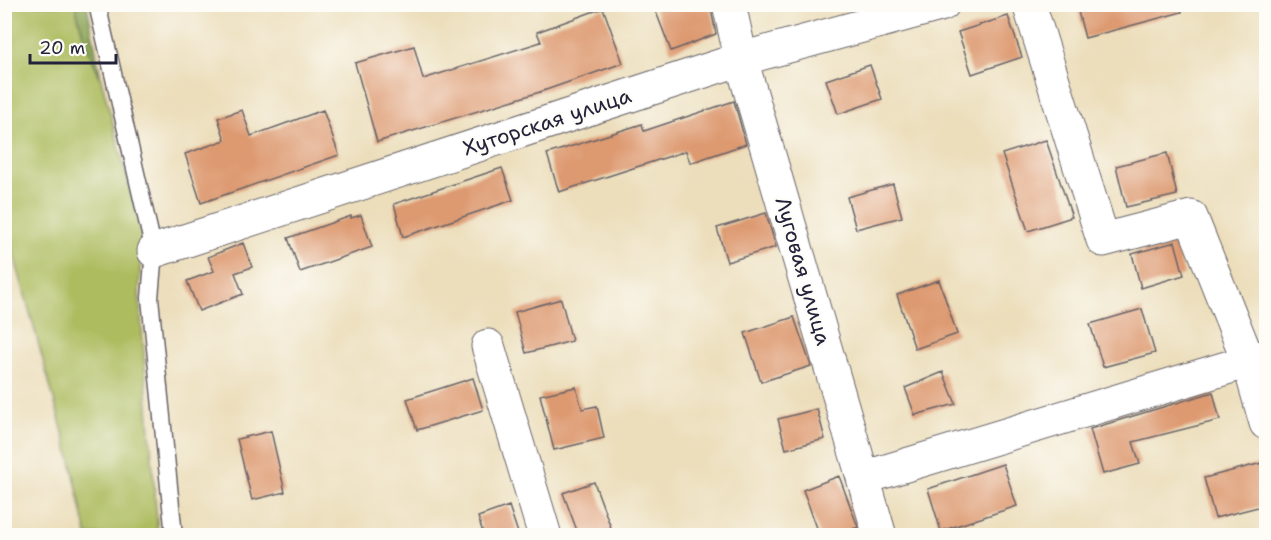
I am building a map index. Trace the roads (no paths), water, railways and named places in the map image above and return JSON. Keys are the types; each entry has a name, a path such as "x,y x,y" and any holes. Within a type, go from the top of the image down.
{"street":[{"name":"Луговая улица","path":"729,4 741,59 880,536"},
{"name":"Хуторская улица","path":"154,251 741,59 943,4"},
{"path":"1029,4 1103,240 1191,217 1257,358 1266,423"},
{"path":"488,346 545,536"},
{"path":"863,478 1257,358"}],"lane":[{"path":"96,4 154,251 150,298 174,536"}]}
